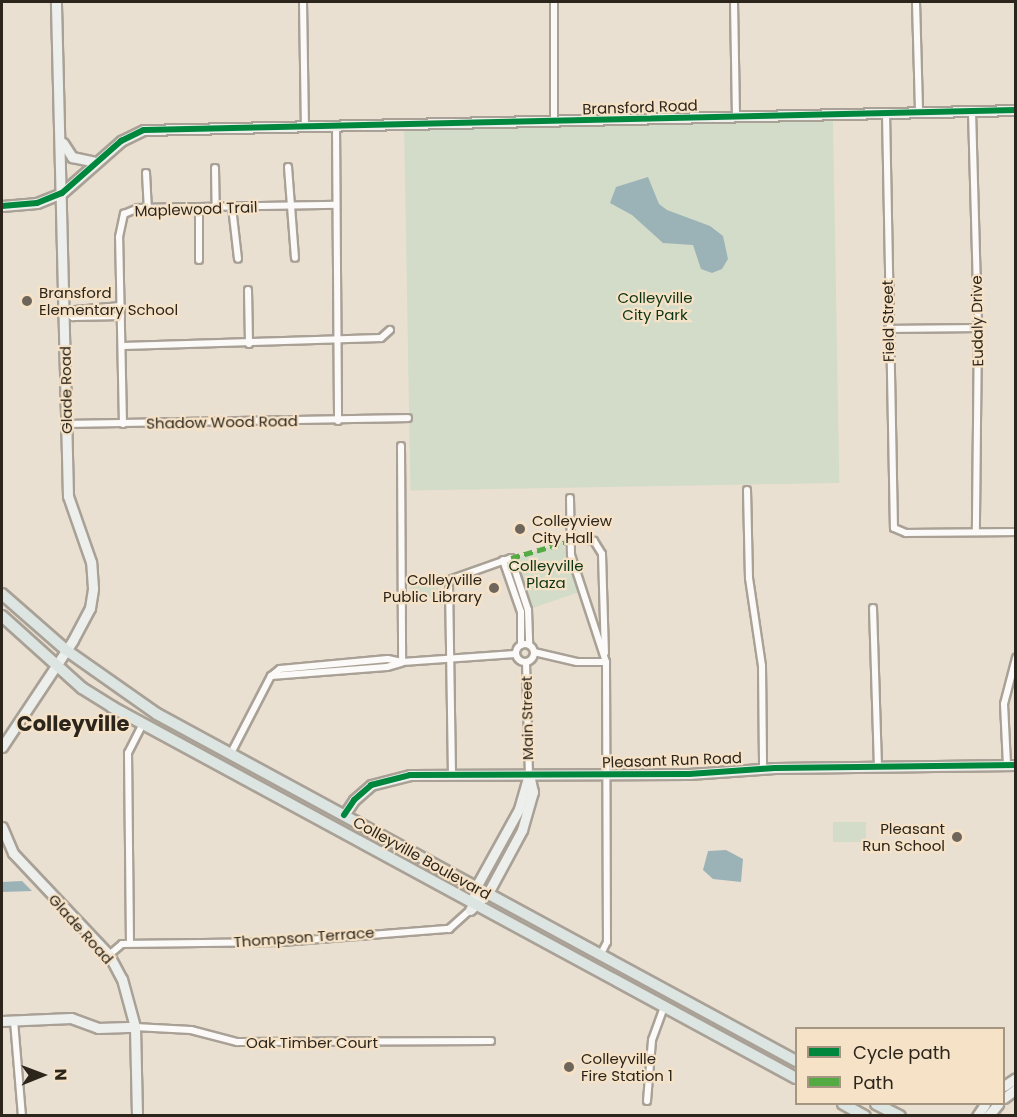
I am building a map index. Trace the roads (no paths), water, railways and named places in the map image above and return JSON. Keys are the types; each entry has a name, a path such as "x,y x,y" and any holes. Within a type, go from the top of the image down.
{"main road":[{"name":"Colleyville Boulevard","path":"2,594 66,650 156,714 795,1060"},
{"name":"Colleyville Boulevard","path":"2,616 96,698 473,906 795,1077"},
{"path":"592,968 600,956"},
{"path":"664,1007 675,994"},
{"path":"845,1105 865,1116"},
{"path":"878,1105 900,1116"}],"street":[{"name":"Glade Road","path":"2,747 66,650 90,608 93,588 92,562 68,496 56,2"},
{"path":"303,2 305,125"},
{"path":"554,2 554,122"},
{"path":"735,2 736,115"},
{"path":"916,2 919,112"},
{"name":"Bransford Road","path":"2,207 37,203 62,193 121,141 144,130 1016,110"},
{"name":"Eudaly Drive","path":"972,111 978,328 976,532"},
{"name":"Field Street","path":"886,113 888,329 894,528 906,533 976,532"},
{"path":"336,126 338,421"},
{"path":"60,132 64,149 72,157 96,162"},
{"path":"288,167 295,258"},
{"path":"215,168 216,207"},
{"path":"146,173 148,208"},
{"name":"Maplewood Trail","path":"123,424 120,220 126,212 148,208 336,205"},
{"path":"199,207 199,260"},
{"path":"232,207 238,259"},
{"path":"248,290 249,344"},
{"path":"64,311 121,306"},
{"path":"64,311 74,317 122,316"},
{"path":"888,329 978,328"},
{"path":"123,346 249,344 381,338 390,330"},
{"name":"Shadow Wood Road","path":"67,424 408,418"},
{"path":"401,446 402,662"},
{"path":"747,490 749,578 762,666 763,769"},
{"path":"570,498 571,555 606,662"},
{"path":"976,532 1016,532"},
{"path":"571,538 594,541 602,554 606,662 607,942 600,956"},
{"path":"230,755 271,676 280,669 388,659 402,662 449,660 516,654 525,645 528,610 511,558 480,566 452,577 447,586 449,660 452,775"},
{"path":"503,560 521,612 525,645 534,652 576,662 606,662"},
{"path":"873,608 878,767"},
{"path":"516,654 526,662 534,652"},
{"path":"1011,765 1005,704 1016,658"},
{"name":"Main Street","path":"473,906 488,893 531,805 526,662"},
{"path":"109,955 122,944 130,943 128,753 142,724"},
{"name":"Pleasant Run Road","path":"344,815 362,792 381,780 407,775 605,774 1011,765"},
{"name":"Main Street","path":"473,906 476,887 519,809 529,774"},
{"name":"Glade Road","path":"2,827 13,853 109,955 125,987 135,1027 137,1116"},
{"name":"Thompson Terrace","path":"130,943 282,942 448,929 473,906"},
{"path":"647,1101 652,1040 664,1007"},
{"path":"2,1021 72,1018 98,1028 135,1027"},
{"path":"14,1021 22,1116"},
{"name":"Oak Timber Court","path":"135,1027 191,1030 237,1042 491,1041"}],"water":[{"path":"648,177 659,204 667,210 710,226 723,236 728,259 722,269 712,273 701,269 693,245 663,243 632,215 610,203 616,187"},
{"path":"726,850 743,859 741,882 713,879 703,870 708,851"},
{"path":"22,881 32,891 2,892 2,882"}],"place":[{"name":"Bransford Elementary School","path":"27,301"},
{"name":"Colleyview City Hall","path":"520,529"},
{"name":"Colleyville Public Library","path":"494,588"},
{"name":"Pleasant Run School","path":"957,837"},
{"name":"Colleyville Fire Station 1","path":"569,1067"}],"district":[{"name":"Colleyville","path":"73,724"}],"park label":[{"name":"Colleyville City Park","path":"655,306"},
{"name":"Colleyville Plaza","path":"546,574"}]}
